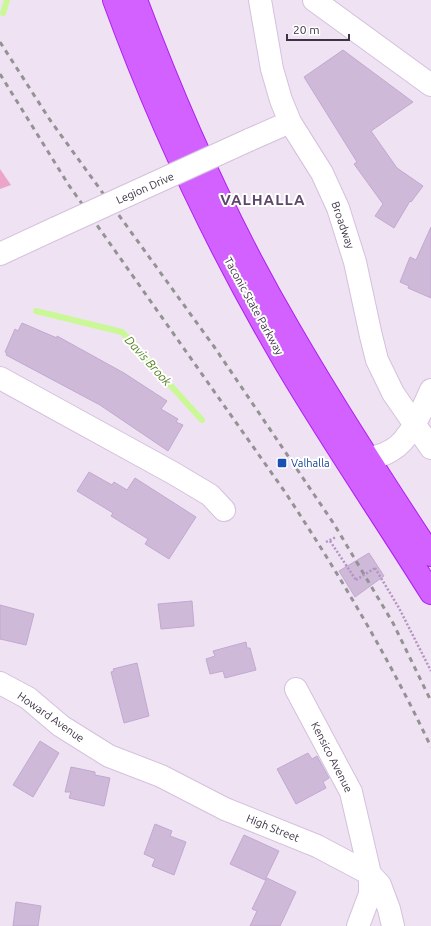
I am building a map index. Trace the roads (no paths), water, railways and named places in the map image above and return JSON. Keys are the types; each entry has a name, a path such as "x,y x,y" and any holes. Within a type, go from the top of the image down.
{"highway":[{"name":"Taconic State Parkway","path":"114,0 139,64 185,170 214,231 252,304 290,370 344,458 431,593"},
{"name":"Taconic State Parkway","path":"136,0 185,123 237,232 287,326 326,392 431,555"}],"street":[{"name":"Broadway","path":"260,0 280,100 290,122 322,173 338,208 355,262 377,360 393,393 431,448"},
{"path":"314,0 431,85"},
{"name":"Legion Drive","path":"0,254 290,122"},
{"path":"0,378 173,473 210,495 224,510"},
{"path":"344,458 368,458 394,450 402,442 414,424 431,390"},
{"name":"Howard Avenue","path":"0,683 28,698 61,726 109,756 122,761"},
{"name":"Kensico Avenue","path":"296,689 351,792 370,874"},
{"name":"High Street","path":"122,761 161,776 225,809 317,846 370,874 380,885 389,909 393,926"},
{"path":"358,926 370,894 370,874"}],"waterway":[{"name":"Davis Brook","path":"3,13 7,0"},
{"name":"Davis Brook","path":"36,311 122,332 202,420"}],"railway":[{"path":"0,42 50,120 215,348 334,524 393,623 431,701"},
{"path":"0,74 68,184 285,492 305,523 344,585 381,649 431,747"}],"place":[{"name":"Valhalla","path":"282,463"}],"district":[{"name":"VALHALLA","path":"263,200"}]}
